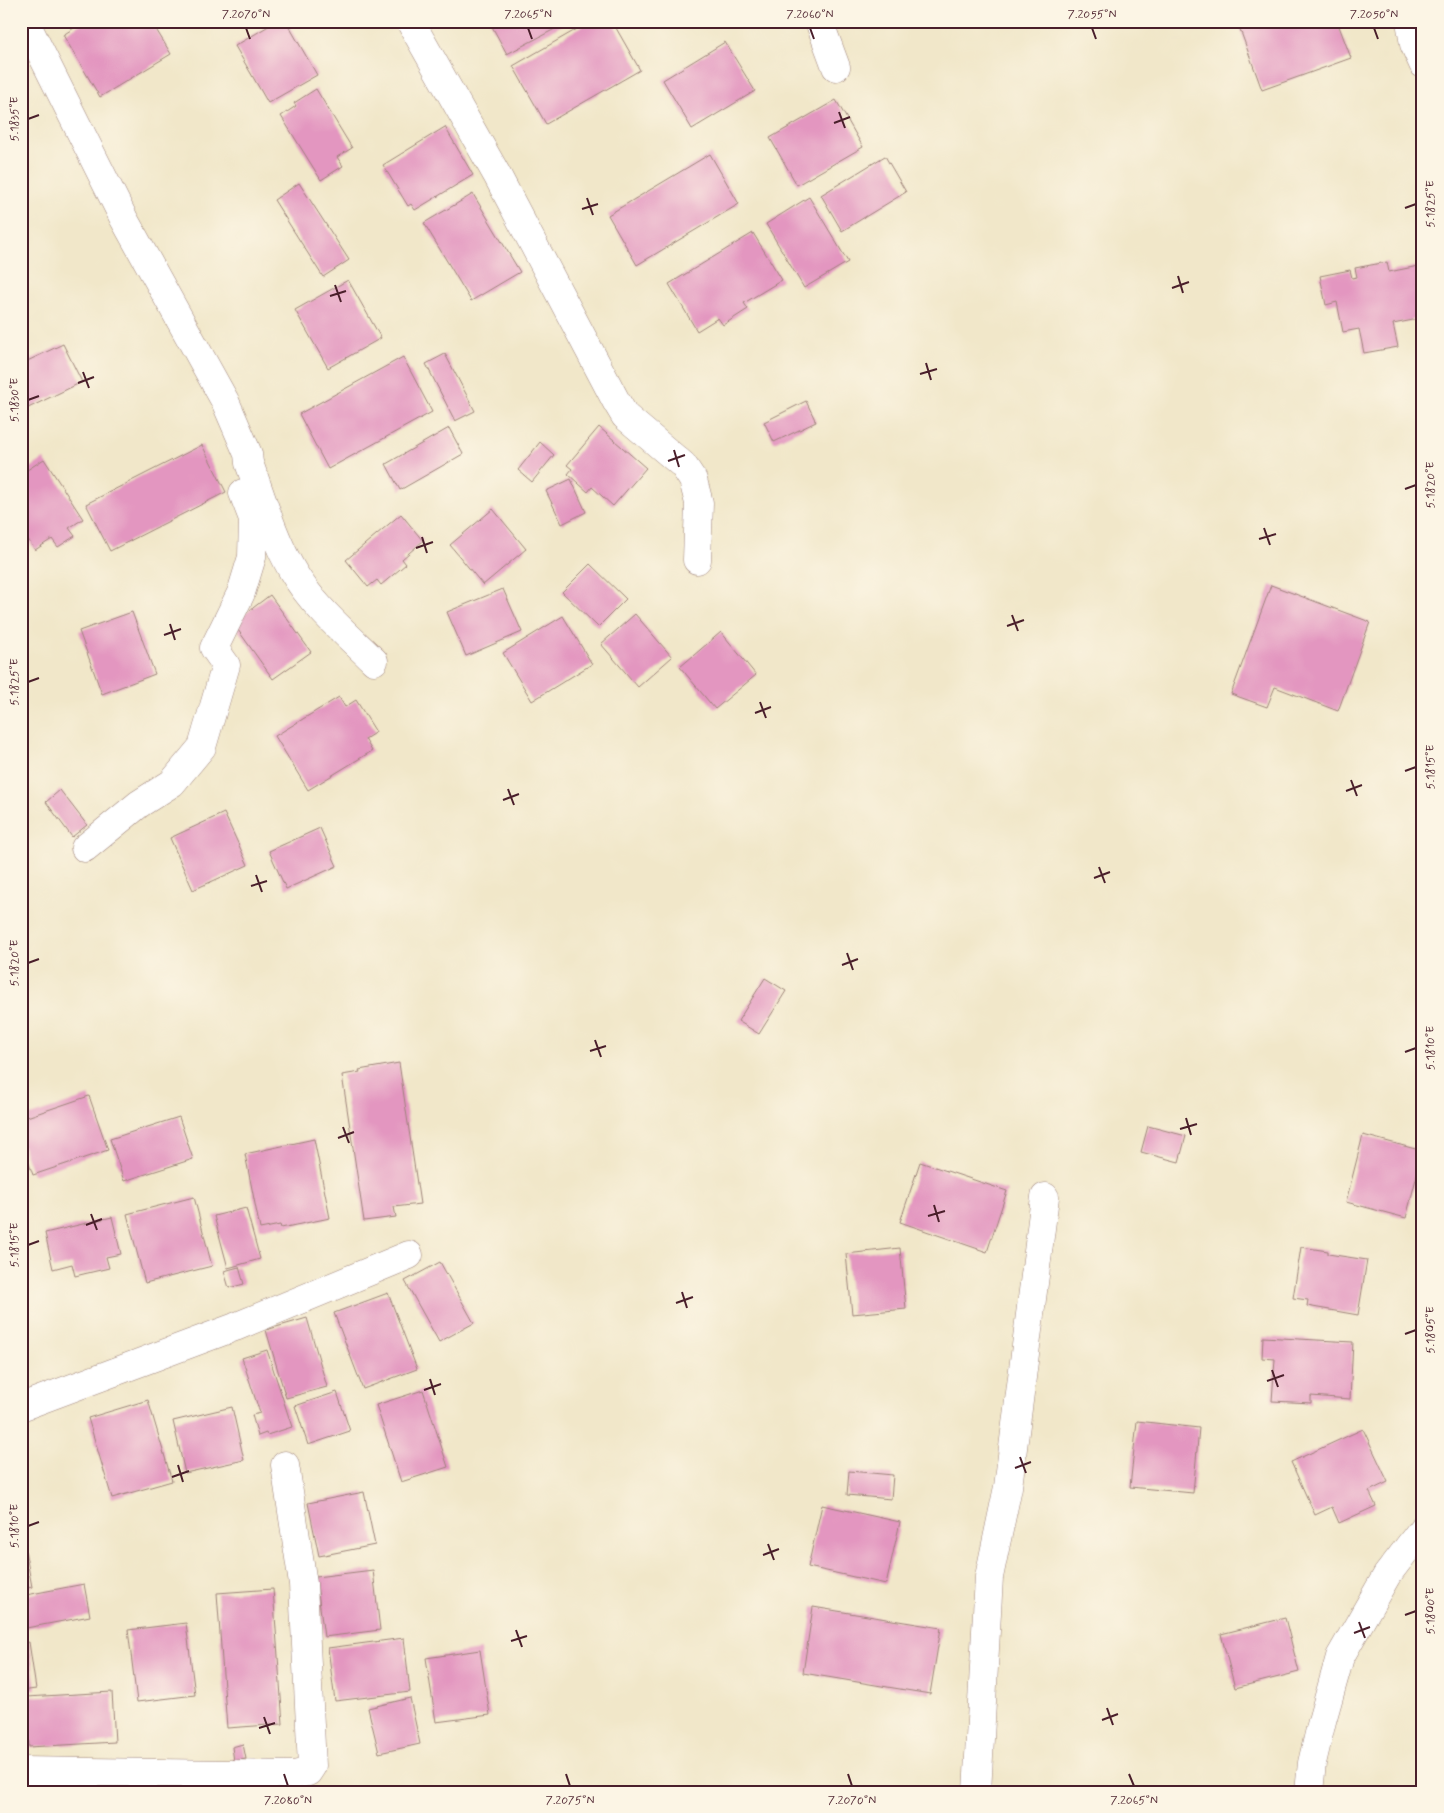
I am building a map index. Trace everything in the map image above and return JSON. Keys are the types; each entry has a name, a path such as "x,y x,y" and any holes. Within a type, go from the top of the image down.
{"street":[{"path":"25,21 124,220 225,402 248,454 249,463 271,523 292,570 322,611 374,661"},
{"path":"410,21 497,175 625,416 683,465 693,480 699,503 697,560"},
{"path":"820,21 836,67"},
{"path":"1410,21 1414,44 1423,64"},
{"path":"85,848 140,804 172,783 202,747 226,665 214,648 242,593 252,557 252,519 239,481 249,463"},
{"path":"977,1792 989,1576 1008,1487 1045,1197"},
{"path":"21,1407 235,1327 408,1255"},
{"path":"21,1771 294,1775 308,1772 312,1766 303,1584 285,1465"},
{"path":"1309,1792 1312,1763 1340,1657 1387,1575 1423,1528"}],"building":[{"path":"85,21 151,21 171,54 100,97 63,35"},
{"path":"277,21 286,21 317,75 268,103 235,46"},
{"path":"489,21 570,21 507,54"},
{"path":"591,21 612,21 640,70 546,124 513,66"},
{"path":"1237,21 1337,21 1351,58 1262,90"},
{"path":"725,42 755,91 692,129 663,80"},
{"path":"316,89 352,148 337,157 343,166 321,180 281,116 296,106 294,103"},
{"path":"836,100 863,147 797,185 770,138"},
{"path":"445,127 473,175 415,210 411,204 408,206 383,165"},
{"path":"710,154 739,204 637,265 608,215"},
{"path":"885,156 906,192 842,231 821,195"},
{"path":"299,183 349,260 323,277 274,200"},
{"path":"473,194 520,272 471,301 424,223"},
{"path":"809,197 848,262 804,288 766,224"},
{"path":"753,233 782,280 744,303 748,309 723,325 718,318 697,331 669,284"},
{"path":"1387,262 1389,272 1423,265 1423,318 1393,324 1398,347 1364,353 1359,329 1343,332 1337,302 1326,305 1320,276 1350,270 1352,278 1357,277 1355,268"},
{"path":"348,280 381,338 328,368 295,310"},
{"path":"63,344 82,382 26,409 21,399 21,364"},
{"path":"445,354 475,411 455,421 426,364"},
{"path":"403,357 432,412 328,469 299,414"},
{"path":"806,401 816,422 774,442 764,422"},
{"path":"599,427 646,468 613,506 592,487 588,492 568,474 572,469 567,465"},
{"path":"449,428 463,454 400,490 386,464"},
{"path":"540,442 554,455 532,482 518,470"},
{"path":"202,445 226,492 110,551 86,504"},
{"path":"44,459 83,519 69,528 75,536 58,547 52,539 35,550 21,529 21,474"},
{"path":"571,479 586,512 562,524 546,491"},
{"path":"493,509 526,549 483,585 450,545"},
{"path":"401,514 423,541 402,559 406,564 381,585 377,580 368,587 346,560"},
{"path":"590,564 626,599 598,627 562,592"},
{"path":"1271,585 1370,622 1338,711 1275,687 1267,707 1231,694"},
{"path":"503,589 522,632 466,656 447,612"},
{"path":"270,595 311,652 273,679 233,623"},
{"path":"132,612 155,674 102,694 79,631"},
{"path":"635,614 672,657 638,687 601,644"},
{"path":"563,616 592,664 532,701 503,653"},
{"path":"721,632 756,675 715,709 680,667"},
{"path":"339,697 345,707 356,700 376,732 365,739 372,751 308,790 275,736"},
{"path":"60,790 87,825 72,837 46,802"},
{"path":"224,813 248,865 193,890 170,838"},
{"path":"320,828 337,866 286,889 269,851"},
{"path":"765,978 786,991 759,1034 738,1021"},
{"path":"399,1063 420,1204 394,1207 396,1217 364,1221 342,1075"},
{"path":"89,1096 108,1150 33,1175 21,1141 21,1119"},
{"path":"179,1117 193,1159 124,1181 110,1139"},
{"path":"1148,1126 1186,1136 1179,1162 1141,1152"},
{"path":"1363,1135 1423,1151 1406,1218 1346,1202"},
{"path":"314,1139 330,1218 281,1228 280,1225 260,1229 245,1154"},
{"path":"920,1162 1007,1191 987,1252 900,1222"},
{"path":"194,1197 212,1266 145,1283 127,1214"},
{"path":"246,1208 260,1259 228,1268 214,1216"},
{"path":"112,1217 121,1254 106,1257 109,1268 75,1276 72,1264 53,1269 45,1233"},
{"path":"1301,1247 1328,1251 1328,1254 1367,1260 1358,1315 1307,1306 1308,1300 1293,1298"},
{"path":"900,1248 906,1309 852,1314 846,1254"},
{"path":"440,1262 474,1323 439,1342 405,1281"},
{"path":"239,1267 244,1284 229,1288 224,1271"},
{"path":"388,1293 417,1369 363,1389 334,1313"},
{"path":"307,1318 327,1387 286,1398 266,1330"},
{"path":"1263,1337 1353,1342 1350,1399 1311,1396 1311,1403 1272,1401 1275,1359 1262,1358"},
{"path":"267,1350 292,1427 258,1436 252,1415 260,1413 242,1358"},
{"path":"423,1390 448,1467 401,1482 376,1405"},
{"path":"337,1392 350,1431 308,1445 295,1406"},
{"path":"148,1400 172,1481 112,1498 88,1418"},
{"path":"232,1407 244,1460 185,1473 173,1421"},
{"path":"1137,1421 1199,1428 1193,1493 1130,1487"},
{"path":"1363,1429 1388,1482 1369,1491 1376,1506 1339,1523 1332,1507 1315,1515 1291,1462"},
{"path":"849,1471 893,1475 891,1499 847,1495"},
{"path":"364,1492 375,1545 319,1556 308,1503"},
{"path":"822,1505 900,1522 886,1584 808,1567"},
{"path":"21,1539 23,1539 32,1587 21,1589"},
{"path":"373,1570 380,1630 324,1637 316,1577"},
{"path":"84,1584 90,1616 21,1629 21,1596"},
{"path":"273,1589 283,1724 227,1728 217,1593"},
{"path":"813,1607 941,1628 930,1694 803,1673"},
{"path":"1285,1618 1299,1672 1235,1688 1221,1634"},
{"path":"186,1623 195,1695 137,1702 128,1630"},
{"path":"404,1638 410,1692 335,1701 328,1648"},
{"path":"29,1642 36,1689 21,1691 21,1644"},
{"path":"480,1650 490,1715 436,1722 426,1658"},
{"path":"112,1692 115,1742 29,1747 26,1697"},
{"path":"410,1698 420,1744 379,1753 368,1708"},
{"path":"243,1744 246,1759 234,1761 232,1747"}]}
